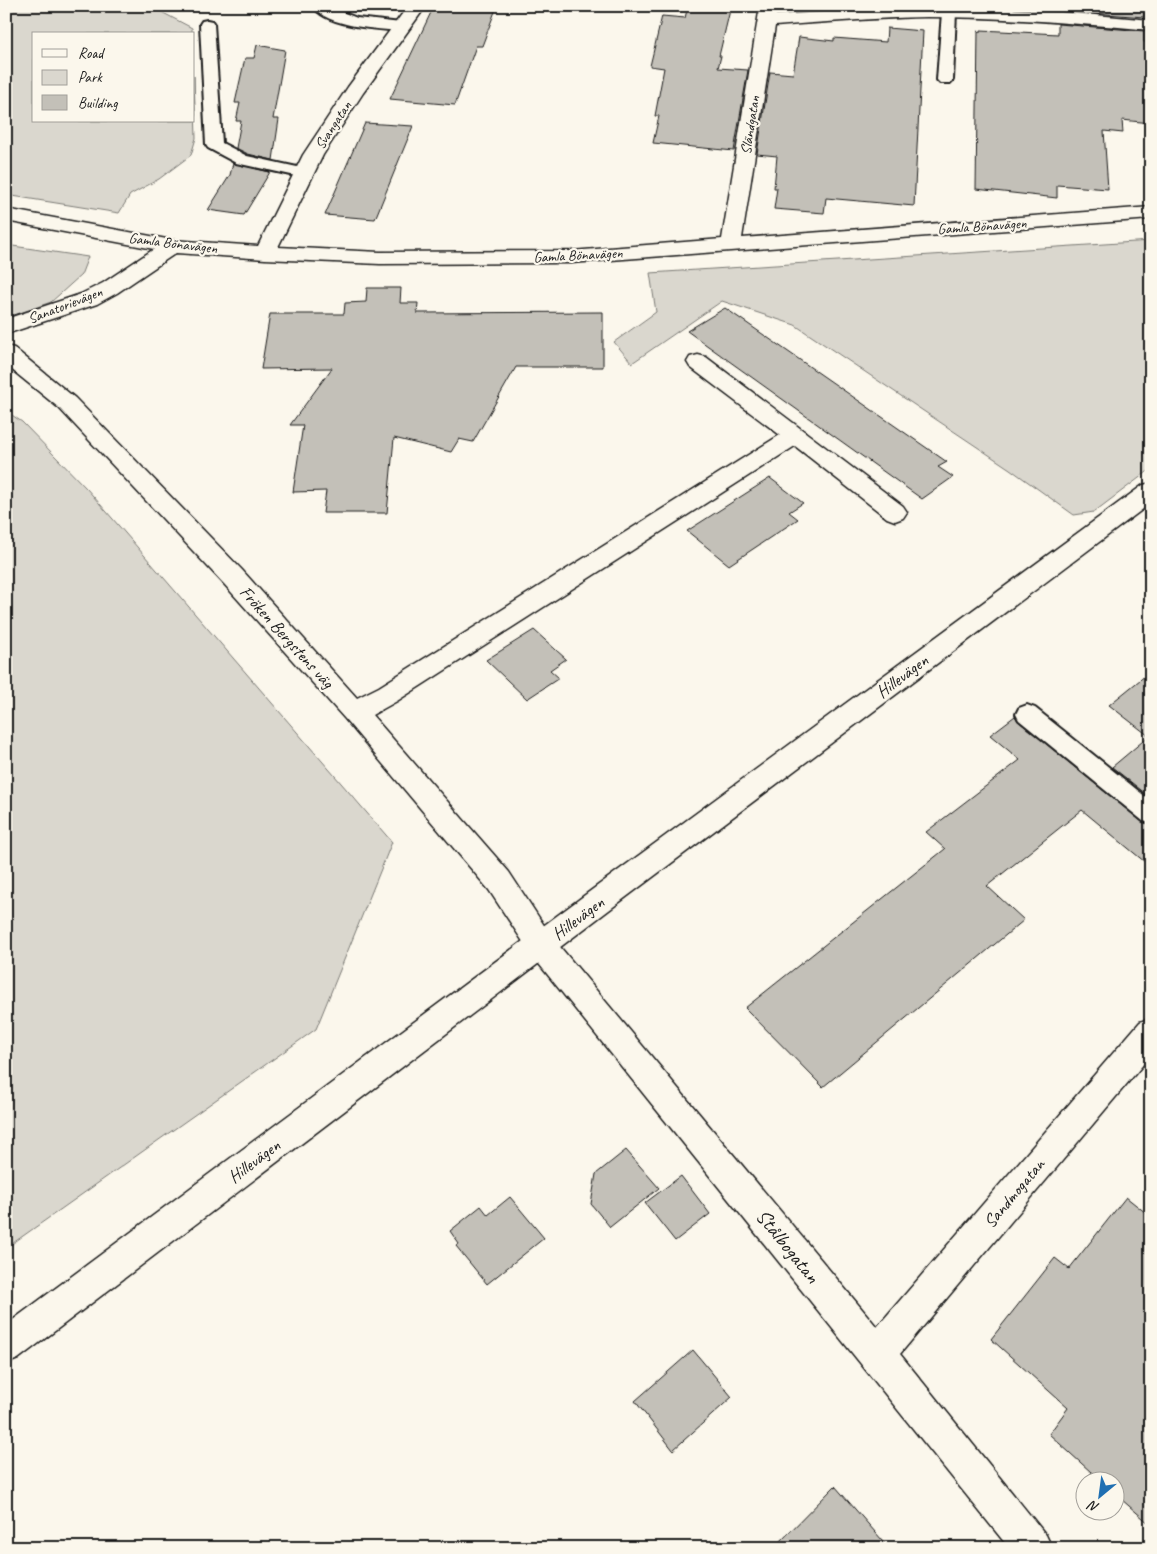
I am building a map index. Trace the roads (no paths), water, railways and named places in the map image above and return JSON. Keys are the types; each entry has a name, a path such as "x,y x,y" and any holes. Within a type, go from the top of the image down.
{"street":[{"name":"Svangatan","path":"265,253 313,155 355,91 418,6"},
{"path":"768,14 1007,13 1151,25"},
{"name":"Sländgatan","path":"731,244 768,14"},
{"name":"Gamla Bönavägen","path":"6,215 172,246 265,253 380,258 500,259 571,257 1151,213"},
{"name":"Sanatorievägen","path":"6,327 89,299 110,288 172,246"},
{"name":"Fröken Bergstens väg","path":"6,353 66,403 233,577 354,712 500,881 541,945"},
{"path":"698,362 895,512"},
{"path":"354,712 388,694 796,435"},
{"name":"Hillevägen","path":"6,1347 541,945 1151,491"},
{"name":"Stålbogatan","path":"541,945 877,1354 1033,1548"},
{"name":"Sandmogatan","path":"877,1354 1151,1032"}],"lane":[{"path":"320,6 323,12 355,22 402,28"},
{"path":"945,80 950,12"},
{"path":"207,24 214,145 242,160 305,173"},
{"path":"1027,714 1151,814"}]}
